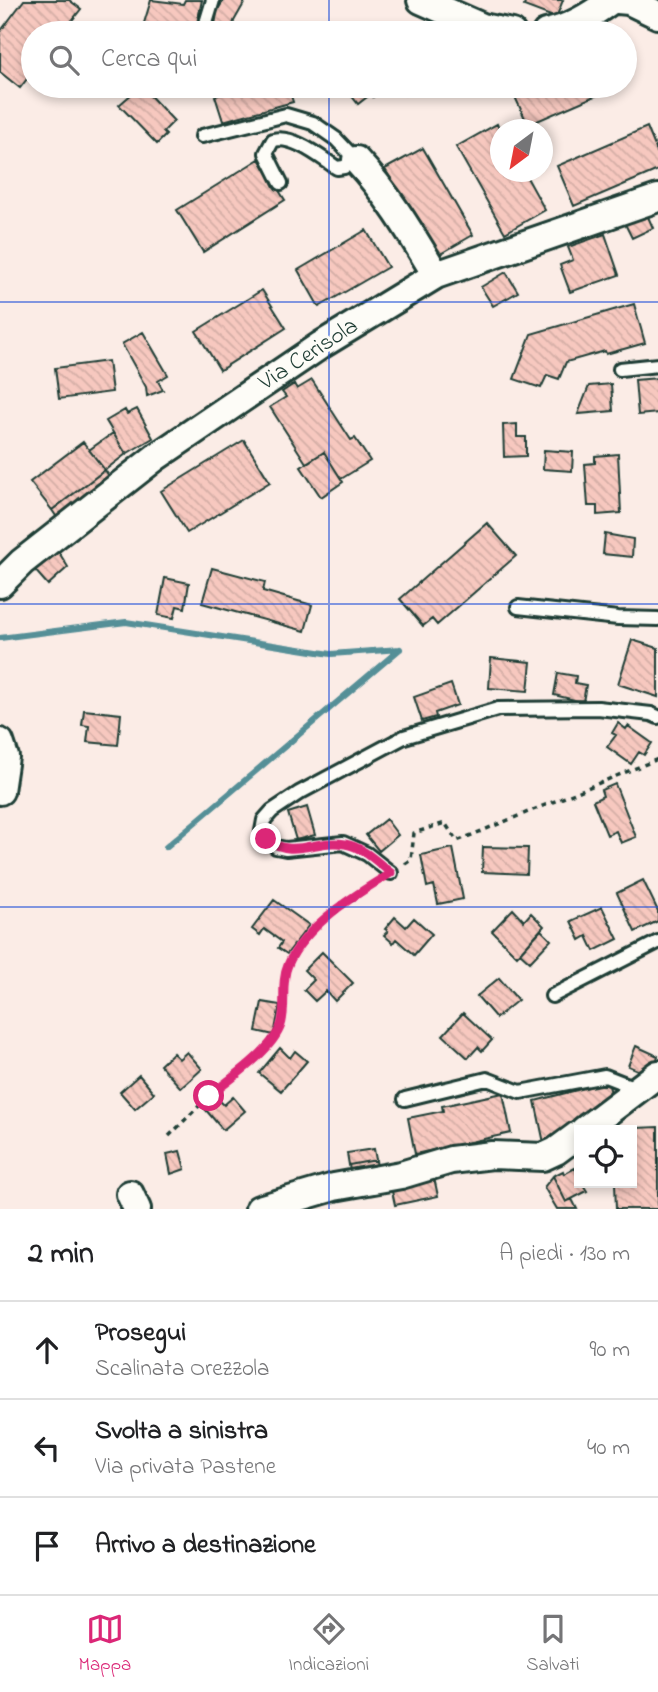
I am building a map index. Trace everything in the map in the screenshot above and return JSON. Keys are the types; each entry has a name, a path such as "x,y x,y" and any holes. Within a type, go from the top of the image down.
{"street":[{"path":"421,0 468,21"},
{"path":"580,21 612,0"},
{"path":"618,0 629,1 658,15"},
{"path":"356,160 370,174 436,275"},
{"name":"Via Cerisola","path":"0,584 22,562 156,457 321,345 436,275 658,198"},
{"path":"0,742 5,757 0,791"},
{"path":"590,1125 658,1074"},
{"path":"259,1209 334,1187 401,1175 451,1160 492,1155 543,1157 574,1138"}],"lane":[{"path":"205,21 213,0"},
{"path":"202,136 286,115 313,123 336,139 356,160 337,168 294,142 281,138 274,140 266,153 281,183"},
{"path":"620,369 658,365"},
{"path":"518,607 618,618 658,619"},
{"path":"391,873 367,854 343,843 286,849 276,847 266,839 262,831 264,820 272,811 299,793 404,737 498,709 598,708 651,714 658,718"},
{"path":"551,996 658,942"},
{"path":"405,1098 487,1079 520,1092 605,1076 628,1085 634,1091"}],"path":[{"path":"169,1136 209,1096 259,1056 281,1025 286,967 301,943 318,924 411,860 414,833 445,823 457,841 658,759"}],"building":[{"path":"24,0 69,0 81,9 72,21 21,21 20,88 0,72 0,32"},
{"path":"151,0 183,4 185,0 202,0 198,21 145,21"},
{"path":"224,0 246,0 234,21 216,21 217,11"},
{"path":"526,0 563,0 556,18 524,6"},
{"path":"127,98 152,98 174,121 163,132 166,135 157,144 119,105"},
{"path":"216,98 292,98 293,102 223,121"},
{"path":"353,98 366,98 358,104"},
{"path":"516,98 590,98 542,119 525,119"},
{"path":"647,127 658,154 658,170 574,206 557,166"},
{"path":"490,128 490,182 530,182 545,210 505,233 456,147"},
{"path":"423,148 473,235 435,257 385,169"},
{"path":"259,159 285,200 203,252 177,210"},
{"path":"645,210 653,228 632,238 623,220"},
{"path":"366,230 388,267 319,307 298,270"},
{"path":"605,234 619,275 570,292 560,265 573,260 568,247"},
{"path":"506,272 518,292 493,306 481,287"},
{"path":"262,290 286,328 220,370 196,331"},
{"path":"634,304 645,343 566,362 559,379 547,375 541,388 514,379 531,334"},
{"path":"143,332 168,375 158,381 163,390 147,396 146,387 122,344"},
{"path":"108,361 112,392 59,399 55,368"},
{"path":"658,378 658,413 638,415 635,380"},
{"path":"312,380 351,440 355,438 370,461 341,479 324,452 306,463 270,407 286,397 282,392 294,384 297,389"},
{"path":"611,384 613,411 578,414 589,386"},
{"path":"137,409 153,438 126,454 106,421 125,410 127,414"},
{"path":"517,424 517,437 526,437 526,456 504,457 503,425"},
{"path":"113,433 126,454 105,470 89,450"},
{"path":"244,440 270,482 187,533 161,491"},
{"path":"83,442 105,470 52,510 30,482"},
{"path":"544,450 573,452 572,471 543,469"},
{"path":"324,452 343,482 321,497 301,467"},
{"path":"618,454 621,513 597,515 597,506 588,506 585,464 595,463 595,456"},
{"path":"105,470 111,479 58,519 52,510"},
{"path":"487,523 516,556 437,625 432,619 423,626 400,599"},
{"path":"605,534 633,539 632,557 603,554"},
{"path":"58,551 68,567 48,585 33,568"},
{"path":"212,568 265,582 263,591 312,605 305,631 202,603"},
{"path":"165,578 189,583 185,608 177,606 174,618 158,615"},
{"path":"632,640 658,648 658,697 618,684"},
{"path":"491,658 531,662 528,691 489,688"},
{"path":"558,673 576,676 575,683 586,685 583,702 554,695"},
{"path":"451,684 458,705 422,721 414,697"},
{"path":"84,710 121,714 118,745 87,742 89,726 82,725"},
{"path":"618,723 626,729 628,726 652,743 644,755 639,752 631,764 607,747 616,735 612,733"},
{"path":"615,784 636,837 621,843 616,831 607,835 593,801 603,796 601,790"},
{"path":"307,807 315,835 296,840 288,813"},
{"path":"386,819 398,835 379,851 366,835"},
{"path":"483,847 528,848 527,874 482,872"},
{"path":"453,848 463,899 438,904 434,885 427,887 421,855"},
{"path":"643,880 658,911 658,921 635,932 617,893"},
{"path":"274,900 309,925 287,954 278,948 282,942 264,929 260,935 252,929"},
{"path":"602,907 618,939 594,951 587,936 580,940 571,921"},
{"path":"513,909 524,921 531,913 544,926 517,956 492,931"},
{"path":"395,917 406,927 414,918 432,934 414,955 396,939 393,943 384,935 388,931 385,929"},
{"path":"541,930 551,940 530,962 520,953"},
{"path":"322,952 353,983 335,1001 326,991 315,1001 304,990 314,980 304,970"},
{"path":"499,978 518,1000 496,1018 477,996"},
{"path":"262,1002 280,1005 274,1035 256,1031"},
{"path":"463,1013 492,1040 482,1051 478,1047 468,1058 443,1035"},
{"path":"636,1046 658,1056 651,1076 628,1066"},
{"path":"280,1048 290,1058 295,1051 307,1061 281,1091 259,1073"},
{"path":"187,1052 202,1069 181,1088 160,1065 173,1053 179,1059"},
{"path":"139,1075 154,1093 135,1109 120,1092"},
{"path":"608,1082 612,1097 574,1125 559,1140 544,1143 535,1101"},
{"path":"503,1093 511,1133 415,1154 408,1118 443,1111 442,1106"},
{"path":"233,1097 245,1111 223,1130 205,1109 217,1098 224,1105"},
{"path":"658,1127 658,1209 616,1209 615,1188 637,1188 637,1128"},
{"path":"374,1149 376,1160 349,1165 347,1153"},
{"path":"180,1151 185,1169 171,1174 167,1154"},
{"path":"376,1160 378,1176 352,1182 349,1165"},
{"path":"574,1169 574,1188 585,1188 587,1191 566,1202 553,1176 563,1171 564,1174"},
{"path":"433,1173 438,1196 395,1205 390,1182"},
{"path":"553,1176 566,1202 572,1199 577,1209 557,1209 544,1187"}],"waterway":[{"path":"0,638 126,622 331,654 400,649"},
{"path":"166,847 400,649"}],"route":[{"path":"209,1096 259,1056 281,1025 286,967 301,943 318,924 391,873 367,854 343,843 286,849 276,847 266,839"}]}
